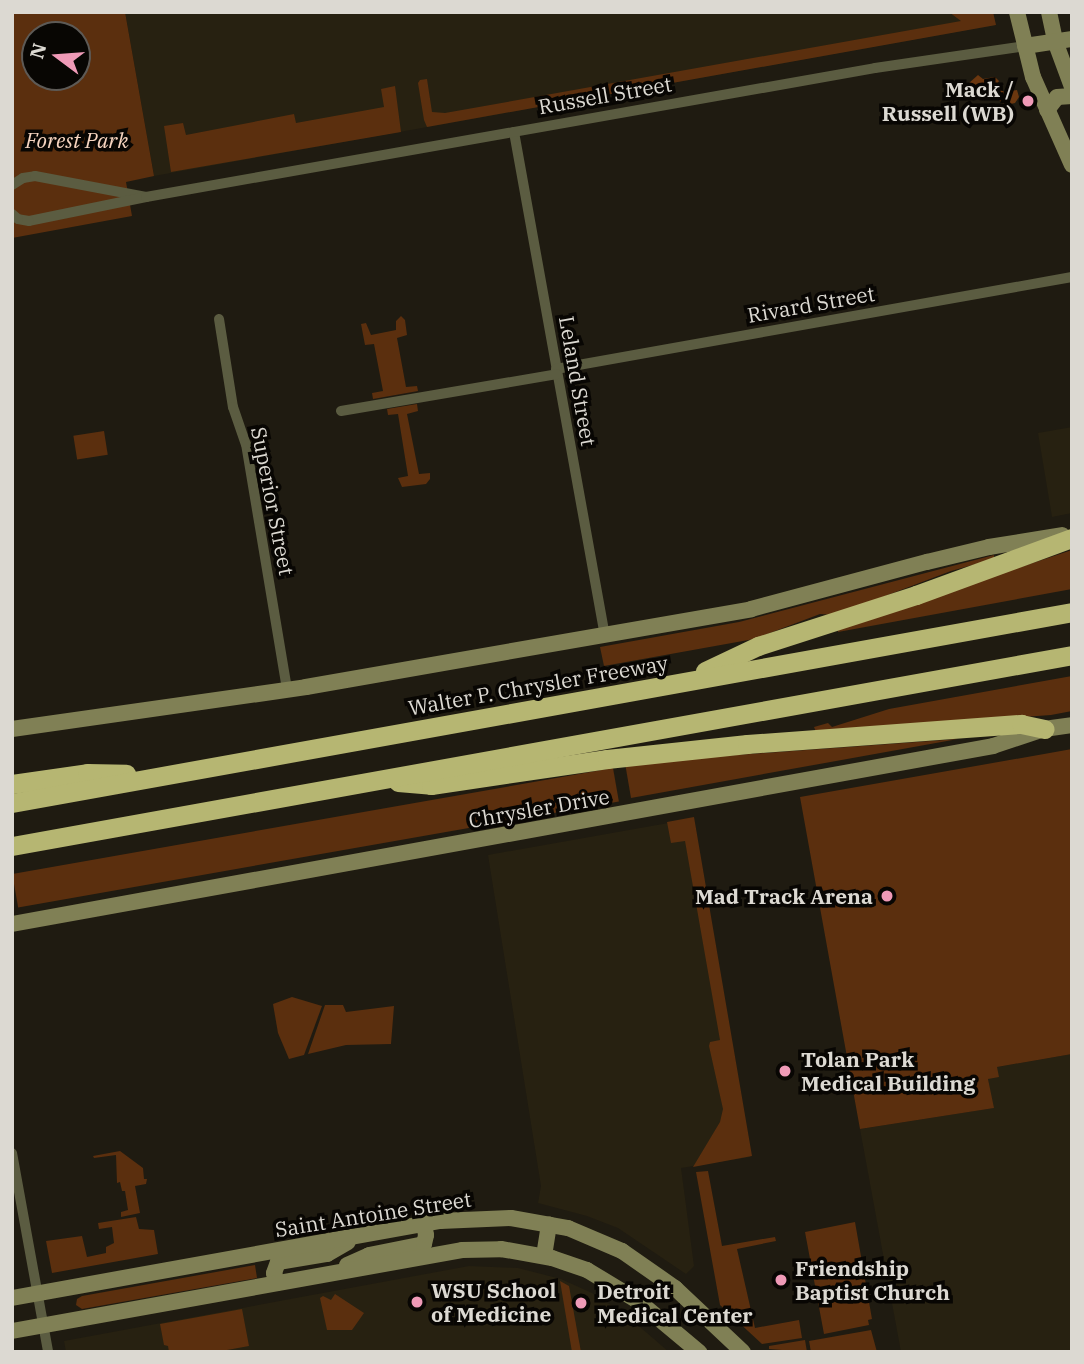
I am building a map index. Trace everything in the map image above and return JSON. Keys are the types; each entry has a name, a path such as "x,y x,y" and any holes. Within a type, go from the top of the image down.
{"highway":[{"path":"682,682 758,646 916,595 1072,536"},
{"name":"Walter P. Chrysler Freeway","path":"12,803 1072,612"},
{"path":"12,846 1072,655"},
{"path":"369,780 431,785 607,759 747,744 1021,724 1044,729"},
{"path":"12,784 87,774 170,775"}],"street":[{"path":"1017,12 1025,46 1047,110 1072,165"},
{"path":"1049,12 1064,40 1072,87"},
{"name":"Russell Street","path":"12,214 18,219 29,221 146,197 875,68 1064,40"},
{"path":"1047,110 1057,96 1072,96"},
{"name":"Leland Street","path":"513,132 604,636"},
{"name":"Russell Street","path":"12,185 23,178 35,176 146,197"},
{"name":"Rivard Street","path":"341,411 1072,277"},
{"name":"Superior Street","path":"219,319 233,407 246,444 287,690"},
{"path":"12,729 287,690 604,636 751,609 989,547 1072,536"},
{"name":"Chrysler Drive","path":"12,924 993,746 1044,729 1072,725"},
{"path":"12,1153 48,1352"},
{"name":"Saint Antoine Street","path":"12,1298 363,1234 495,1216 549,1224 589,1236 622,1251 675,1288 743,1352"},
{"path":"326,1275 369,1255 424,1244 424,1224"},
{"path":"544,1256 549,1224"},
{"path":"276,1283 274,1273 278,1262 327,1254 363,1234"},
{"path":"12,1331 477,1249 501,1249 544,1256 587,1270 619,1288 696,1349 715,1326"}],"shaded area":[{"path":"125,12 993,12 996,25 154,176"},
{"path":"978,75 983,79 995,77 999,81 996,86 1004,92 1017,90 1019,97 1015,103 1006,105 986,91 971,87 969,83"},
{"path":"1072,427 1072,513 1052,517 1038,433"},
{"path":"691,819 750,1157 681,1168 694,1266 686,1274 618,1228 587,1216 538,1203 541,1186 488,855"},
{"path":"1072,1054 1072,1352 901,1352 860,1129 993,1108 988,1079 997,1067"},
{"name":"WSU School of Medicine","path":"469,1266 518,1268 561,1279 592,1293 625,1314 669,1352 66,1352 64,1341"}],"green space":[{"name":"Forest Park","path":"12,12 125,12 154,176 126,182 132,216 12,238"},
{"path":"949,12 993,12 996,25 427,127 424,120 418,83 420,80 427,79 432,112 445,113 961,21"},
{"path":"395,86 401,132 171,172 164,126 183,123 186,135 294,114 296,123 384,107 381,89"},
{"path":"401,316 405,320 407,335 397,338 406,387 417,386 418,391 373,399 372,393 383,391 374,344 365,345 361,324 366,323 371,335 396,330 396,321"},
{"path":"417,404 418,411 407,414 419,474 430,473 430,479 426,484 402,487 398,478 408,476 398,414 388,415 387,409"},
{"path":"104,431 108,455 77,460 73,436"},
{"path":"1072,550 1072,589 838,632 838,627"},
{"path":"994,555 994,559 951,571 835,615 820,614 754,639 604,666 600,647 739,622"},
{"path":"1072,676 1072,711 1051,715 816,732 814,727 828,723 832,727 889,709"},
{"path":"958,739 631,798 625,763"},
{"path":"1072,749 1072,1054 997,1067 999,1077 988,1079 994,1108 860,1129 800,797"},
{"path":"613,768 619,801 18,907 12,874"},
{"path":"694,817 752,1156 693,1167 720,1122 723,1109 709,1046 710,1042 720,1040 685,841 671,843 667,822"},
{"path":"292,997 322,1006 304,1055 289,1059 278,1033 273,1004"},
{"path":"325,1005 343,1005 346,1012 394,1006 391,1044 346,1045 308,1054"},
{"path":"120,1151 143,1168 144,1179 147,1179 146,1184 135,1186 140,1213 121,1217 121,1212 128,1210 125,1191 122,1191 120,1182 117,1183 116,1155 93,1156"},
{"path":"708,1171 722,1246 775,1237 776,1241 737,1249 755,1328 799,1320 802,1338 762,1344 720,1305 696,1172"},
{"path":"136,1217 139,1229 154,1230 158,1254 52,1273 46,1241 82,1236 87,1257 106,1253 106,1247 114,1243 112,1227 99,1229 98,1223"},
{"path":"855,1222 872,1319 868,1320 869,1325 824,1334 805,1232"},
{"path":"255,1265 257,1278 82,1309 76,1305 77,1299 82,1296"},
{"path":"560,1281 569,1286 581,1352 572,1352"},
{"path":"335,1294 364,1313 352,1330 327,1330 320,1298 323,1296 331,1300"},
{"path":"242,1309 249,1346 216,1352 169,1352 168,1346 164,1345 160,1324"},
{"path":"871,1330 877,1352 811,1352 809,1341"},
{"path":"805,1340 807,1352 769,1349 769,1346"}],"place":[{"name":"Mack / Russell (WB)","path":"1028,101"},
{"name":"Mad Track Arena","path":"887,896"},
{"name":"Tolan Park Medical Building","path":"785,1071"},
{"name":"Friendship Baptist Church","path":"781,1280"},
{"name":"WSU School of Medicine","path":"417,1302"},
{"name":"Detroit Medical Center","path":"581,1303"}]}
